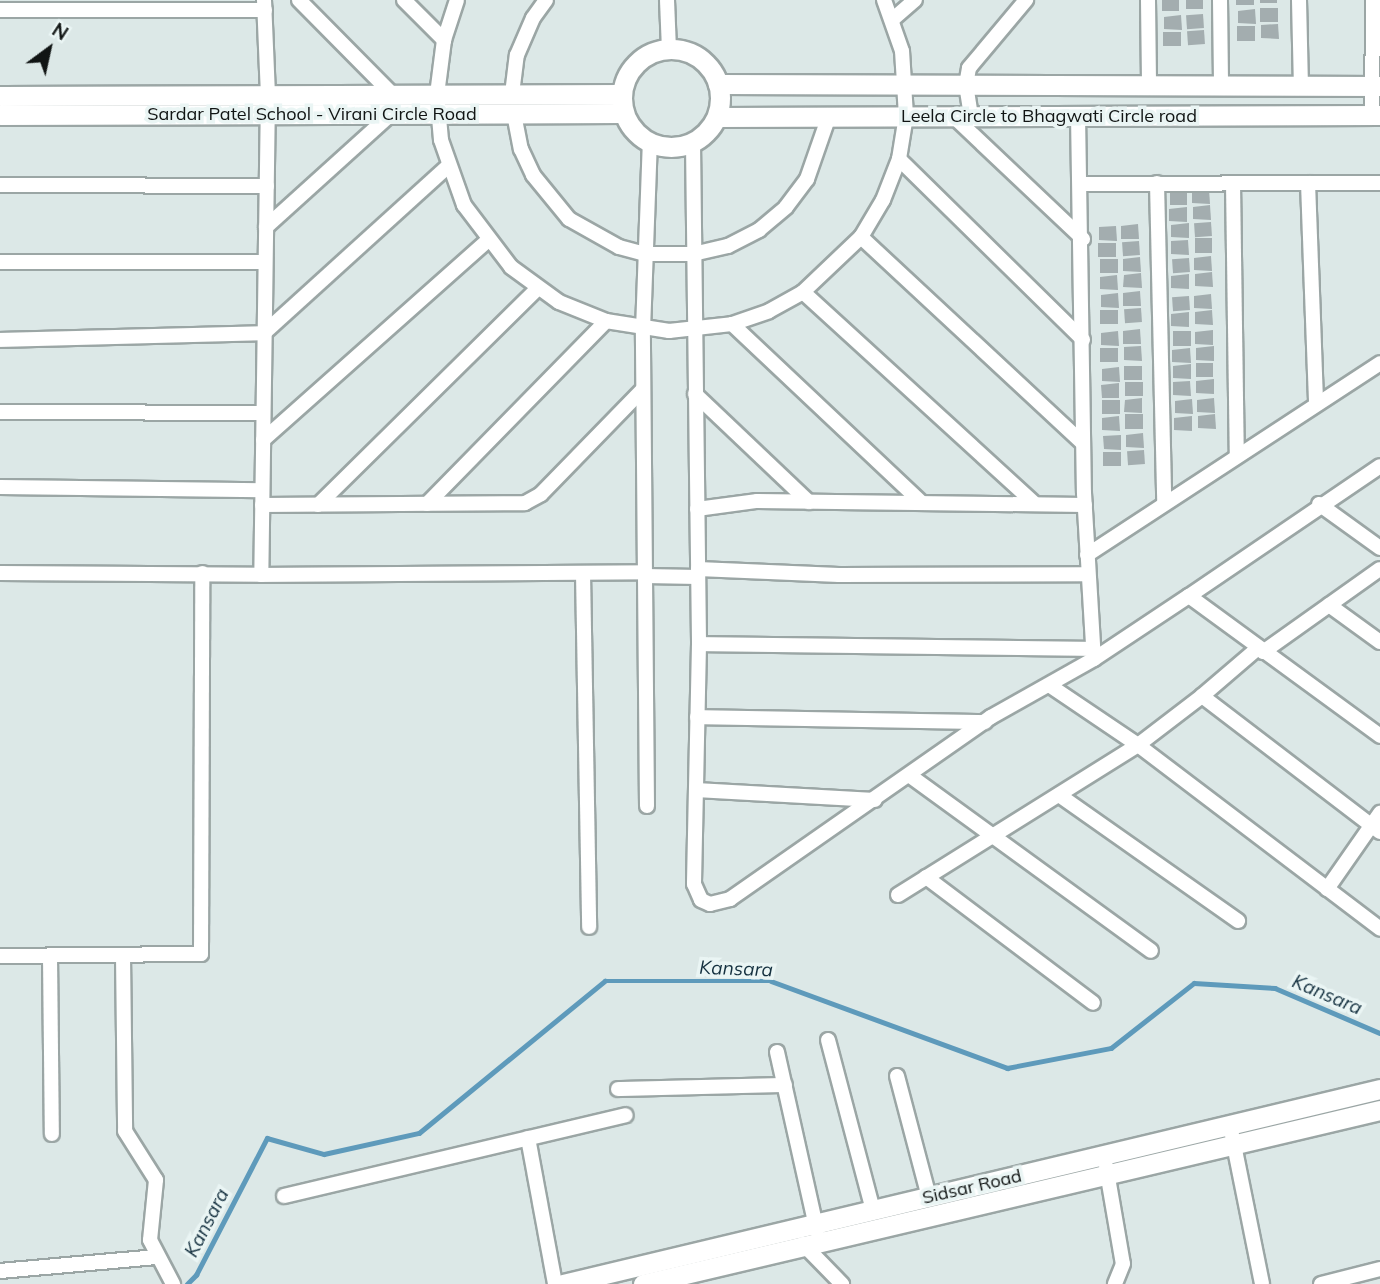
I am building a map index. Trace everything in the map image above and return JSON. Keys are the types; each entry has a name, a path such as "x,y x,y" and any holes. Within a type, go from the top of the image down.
{"street":[{"path":"299,0 392,104"},
{"path":"404,0 443,40"},
{"path":"457,0 443,40 437,104 448,166 464,205 487,241 537,289 606,321 643,330 694,331 732,324 803,292 860,237 883,200 899,159 906,116 906,85 893,19 884,0"},
{"path":"546,0 533,18 517,55 513,104 521,149 549,199 593,235 646,254 693,254 727,246 759,230 786,207 807,179 829,116"},
{"path":"667,0 669,49"},
{"path":"893,19 915,0"},
{"path":"1026,0 974,59 965,85 962,116 1083,239"},
{"path":"1148,0 1149,86"},
{"path":"1220,0 1221,86"},
{"path":"1299,0 1301,86"},
{"path":"1373,0 1376,115"},
{"path":"0,10 265,5 268,105 261,575"},
{"path":"669,49 694,55 718,84 717,117 693,143 664,148 638,136 622,103 628,74 642,58 669,49"},
{"name":"Leela Circle to Bhagwati Circle road","path":"718,84 1376,86"},
{"path":"0,96 125,105 622,103"},
{"path":"266,227 392,104"},
{"name":"Sardar Patel School - Virani Circle Road","path":"0,116 125,105"},
{"name":"Leela Circle to Bhagwati Circle road","path":"717,117 1376,115"},
{"path":"1078,116 1083,239 1083,443 1087,575 1093,654"},
{"path":"647,806 643,330 650,143"},
{"path":"693,143 699,644 694,884 701,900 710,904 730,899 985,722 1049,685 1093,654 1189,596 1380,466"},
{"path":"899,159 1083,340"},
{"path":"0,340 264,333 448,166"},
{"path":"1157,183 1164,501"},
{"path":"1233,183 1237,456"},
{"path":"1308,183 1316,404"},
{"path":"1081,184 1380,183"},
{"path":"0,185 267,186"},
{"path":"860,237 1083,443"},
{"path":"263,440 487,241"},
{"path":"0,262 265,262"},
{"path":"318,505 537,289"},
{"path":"803,292 1034,503"},
{"path":"427,503 606,321"},
{"path":"732,324 921,502"},
{"path":"1087,555 1164,501 1380,363"},
{"path":"0,487 262,498 318,505 533,500 643,389"},
{"path":"695,394 809,502"},
{"path":"0,412 263,412"},
{"path":"697,509 757,501 1085,505"},
{"path":"1319,505 1380,548"},
{"path":"898,895 1138,746 1260,650 1380,569"},
{"path":"583,572 589,927"},
{"path":"0,573 1087,575"},
{"path":"0,956 198,956 204,948 202,573"},
{"path":"1189,596 1380,736"},
{"path":"1329,605 1380,642"},
{"path":"699,644 1093,654"},
{"path":"1049,685 1138,746 1380,929"},
{"path":"1202,696 1376,829"},
{"path":"697,717 985,722"},
{"path":"909,775 1151,951"},
{"path":"696,790 875,800"},
{"path":"1059,794 1238,921"},
{"path":"1327,889 1376,829 1380,813"},
{"path":"926,877 1093,1003"},
{"path":"50,956 52,1134"},
{"path":"123,956 125,1131 156,1180 150,1240 173,1284"},
{"path":"828,1040 873,1210"},
{"path":"777,1052 812,1236 842,1284"},
{"path":"897,1076 929,1197"},
{"path":"618,1089 785,1085"},
{"name":"Sidsar Road","path":"565,1284 812,1236 1233,1134 1380,1089"},
{"name":"Sidsar Road","path":"1233,1134 1380,1110"},
{"path":"284,1196 626,1115"},
{"path":"1233,1134 1262,1284"},
{"path":"528,1138 555,1284"},
{"path":"1105,1165 1123,1264 1115,1284"},
{"name":"Sidsar Road","path":"655,1282 812,1236 873,1210 1105,1165"},
{"path":"0,1271 158,1259"},
{"path":"1321,1284 1380,1269"}],"building":[{"path":"1162,0 1179,0 1179,11 1162,11"},
{"path":"1186,0 1203,0 1203,9 1186,9"},
{"path":"1236,0 1254,0 1254,5 1236,5"},
{"path":"1260,0 1277,0 1277,3 1260,3"},
{"path":"1260,8 1278,8 1278,22 1260,22"},
{"path":"1255,9 1256,24 1238,23 1238,11"},
{"path":"1203,14 1204,28 1187,29 1186,15"},
{"path":"1181,15 1182,30 1164,29 1164,17"},
{"path":"1278,24 1279,39 1261,38 1261,25"},
{"path":"1237,26 1255,26 1255,41 1237,41"},
{"path":"1204,30 1205,44 1188,45 1187,31"},
{"path":"1163,32 1181,32 1181,46 1163,46"},
{"path":"1209,189 1210,204 1192,203 1192,191"},
{"path":"1170,190 1187,190 1187,205 1170,205"},
{"path":"1210,205 1211,220 1193,219 1193,207"},
{"path":"1187,207 1187,222 1169,221 1169,209"},
{"path":"1211,222 1212,236 1195,237 1194,223"},
{"path":"1189,223 1189,238 1171,237 1171,225"},
{"path":"1138,224 1139,239 1121,239 1121,226"},
{"path":"1116,226 1117,241 1099,240 1099,227"},
{"path":"1195,238 1212,238 1212,253 1195,253"},
{"path":"1188,240 1189,255 1171,254 1171,241"},
{"path":"1139,241 1140,255 1123,256 1122,242"},
{"path":"1098,243 1116,243 1116,257 1098,257"},
{"path":"1211,256 1212,271 1194,270 1194,258"},
{"path":"1140,257 1141,272 1123,271 1123,259"},
{"path":"1189,258 1190,272 1173,273 1172,259"},
{"path":"1100,259 1118,259 1118,273 1100,273"},
{"path":"1212,272 1213,287 1195,286 1195,274"},
{"path":"1141,273 1142,288 1123,287 1124,275"},
{"path":"1189,274 1189,289 1171,288 1171,276"},
{"path":"1117,275 1118,290 1100,289 1100,277"},
{"path":"1140,291 1141,306 1123,306 1123,293"},
{"path":"1118,293 1119,308 1101,307 1101,295"},
{"path":"1211,294 1212,309 1194,308 1194,296"},
{"path":"1189,296 1190,310 1173,311 1172,297"},
{"path":"1141,308 1142,322 1125,323 1124,309"},
{"path":"1100,310 1118,310 1118,324 1100,324"},
{"path":"1212,310 1213,325 1195,324 1195,312"},
{"path":"1189,312 1189,327 1171,326 1171,314"},
{"path":"1140,329 1141,344 1123,344 1123,331"},
{"path":"1213,330 1213,345 1195,344 1195,332"},
{"path":"1118,331 1119,346 1101,345 1101,333"},
{"path":"1173,331 1191,331 1191,346 1173,346"},
{"path":"1141,346 1142,361 1124,360 1124,347"},
{"path":"1214,346 1214,361 1196,360 1196,348"},
{"path":"1100,348 1118,348 1118,362 1100,362"},
{"path":"1190,348 1191,363 1172,362 1172,350"},
{"path":"1196,363 1213,363 1213,377 1196,377"},
{"path":"1191,364 1191,379 1173,378 1173,366"},
{"path":"1124,366 1142,366 1142,380 1124,380"},
{"path":"1119,367 1120,382 1102,381 1102,369"},
{"path":"1214,379 1214,394 1196,393 1196,381"},
{"path":"1190,381 1191,396 1173,395 1173,382"},
{"path":"1125,382 1143,382 1143,396 1125,396"},
{"path":"1119,383 1119,398 1102,398 1101,385"},
{"path":"1142,398 1142,413 1124,412 1125,400"},
{"path":"1214,398 1215,413 1197,412 1197,400"},
{"path":"1192,399 1193,414 1175,413 1175,401"},
{"path":"1102,400 1120,400 1120,414 1102,414"},
{"path":"1125,414 1143,414 1143,429 1125,429"},
{"path":"1215,414 1216,429 1198,428 1198,416"},
{"path":"1119,416 1120,431 1102,430 1102,418"},
{"path":"1192,416 1192,431 1174,430 1174,418"},
{"path":"1143,433 1144,448 1126,447 1126,435"},
{"path":"1121,435 1121,450 1104,449 1103,436"},
{"path":"1144,450 1145,464 1128,465 1127,451"},
{"path":"1103,452 1121,452 1121,466 1103,466"}],"waterway":[{"name":"Kansara","path":"187,1284 196,1275 267,1138 324,1154 419,1133 605,981 771,981 1007,1068 1111,1048 1194,983 1275,988 1380,1033"}]}
